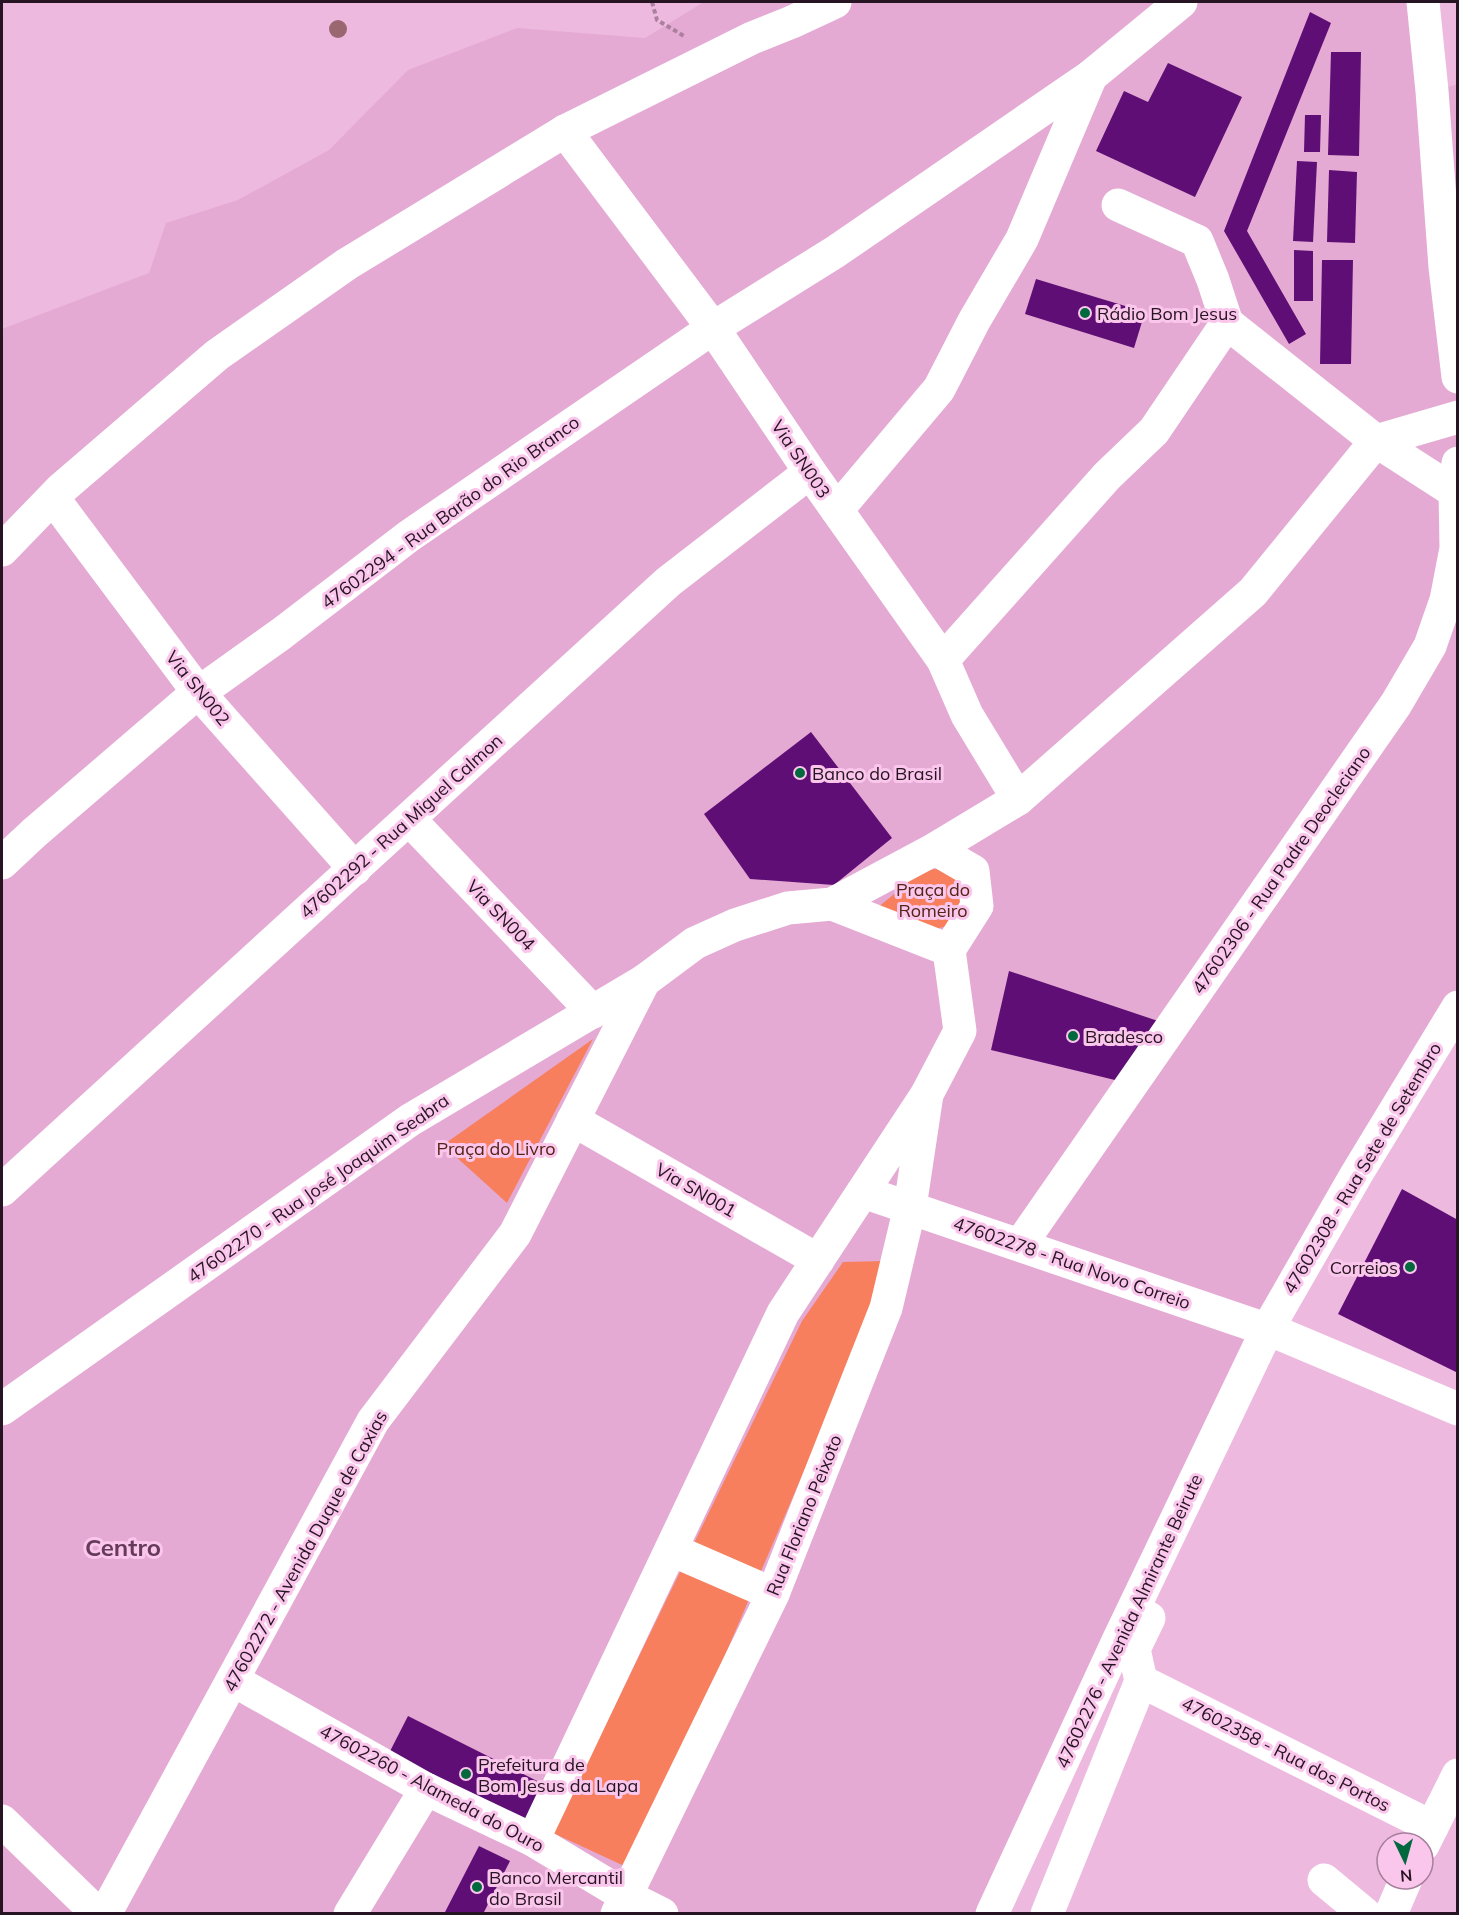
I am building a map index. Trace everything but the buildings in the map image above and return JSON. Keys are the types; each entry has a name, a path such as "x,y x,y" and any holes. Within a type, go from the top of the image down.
{"street":[{"path":"2,550 53,498 227,348 347,264 565,131 752,38 835,2"},
{"name":"47602294 - Rua Barão do Rio Branco","path":"2,863 194,695 281,634 409,537 713,328 835,252 1092,76 1180,2"},
{"path":"1423,2 1445,88 1445,267 1458,377"},
{"path":"837,510 939,389 974,321 1022,238 1092,76"},
{"name":"Via SN003","path":"565,131 713,328 810,472 943,660 967,716 1017,799"},
{"path":"1118,205 1197,241 1227,323 1376,441 1456,477"},
{"path":"943,660 1107,476 1154,431 1227,323"},
{"path":"832,904 935,849 1017,799 1253,592 1376,441 1458,417"},
{"name":"47602292 - Rua Miguel Calmon","path":"2,1190 668,582 810,472"},
{"name":"47602306 - Rua Padre Deocleciano","path":"1020,1245 1296,850 1396,704 1425,655 1446,600 1456,548 1456,477"},
{"name":"Via SN002","path":"53,498 194,695 355,869"},
{"name":"Via SN004","path":"409,819 593,1012"},
{"path":"832,904 949,950 977,906 973,871 935,849"},
{"name":"47602270 - Rua José Joaquim Seabra","path":"2,1410 410,1120 644,981 695,943 735,925 788,908 832,904"},
{"name":"Rua Floriano Peixoto","path":"533,1840 783,1313 927,1095 960,1031 949,950"},
{"name":"47602272 - Avenida Duque de Caxias","path":"105,1914 374,1421 515,1234 644,981"},
{"name":"47602308 - Rua Sete de Setembro","path":"1273,1332 1356,1175 1458,1007"},
{"path":"1273,1332 1458,1036"},
{"name":"Rua Floriano Peixoto","path":"621,1905 773,1594 886,1308 910,1207 927,1095"},
{"name":"Via SN001","path":"573,1120 819,1260"},
{"name":"47602278 - Rua Novo Correio","path":"863,1192 1273,1332 1458,1409"},
{"name":"47602276 - Avenida Almirante Beirute","path":"992,1914 1126,1645 1273,1332"},
{"path":"672,1550 773,1594"},
{"path":"1047,1914 1141,1681 1126,1645"},
{"name":"47602260 - Alameda do Ouro","path":"233,1680 426,1789 533,1840 607,1883 621,1905 662,1914"},
{"name":"47602358 - Rua dos Portos","path":"1141,1681 1418,1831"},
{"path":"350,1914 426,1789"},
{"path":"1430,1831 1454,1790"},
{"path":"2,1821 98,1914"},
{"path":"1324,1880 1365,1914"},
{"path":"1391,1914 1401,1891"}],"shaded area":[{"path":"704,2 1423,2 1433,91 1458,84 1457,1009 1267,1330 992,1913 2,1914 2,329 149,273 166,223 238,200 329,150 408,70 517,28 645,38"}],"green space":[{"name":"Praça do Romeiro","path":"938,869 958,879 964,899 948,926 935,929 877,908 913,877 924,870"},
{"name":"Praça do Livro","path":"593,1039 507,1203 443,1145"},
{"path":"885,1261 876,1303 633,1870 553,1833 802,1321 843,1262"}],"place":[{"name":"Rádio Bom Jesus","path":"1085,313"},
{"name":"Banco do Brasil","path":"800,773"},
{"name":"Bradesco","path":"1073,1036"},
{"name":"Correios","path":"1410,1267"},
{"name":"Prefeitura de Bom Jesus da Lapa","path":"466,1774"},
{"name":"Banco Mercantil do Brasil","path":"477,1887"}],"district":[{"name":"Centro","path":"123,1547"}]}
